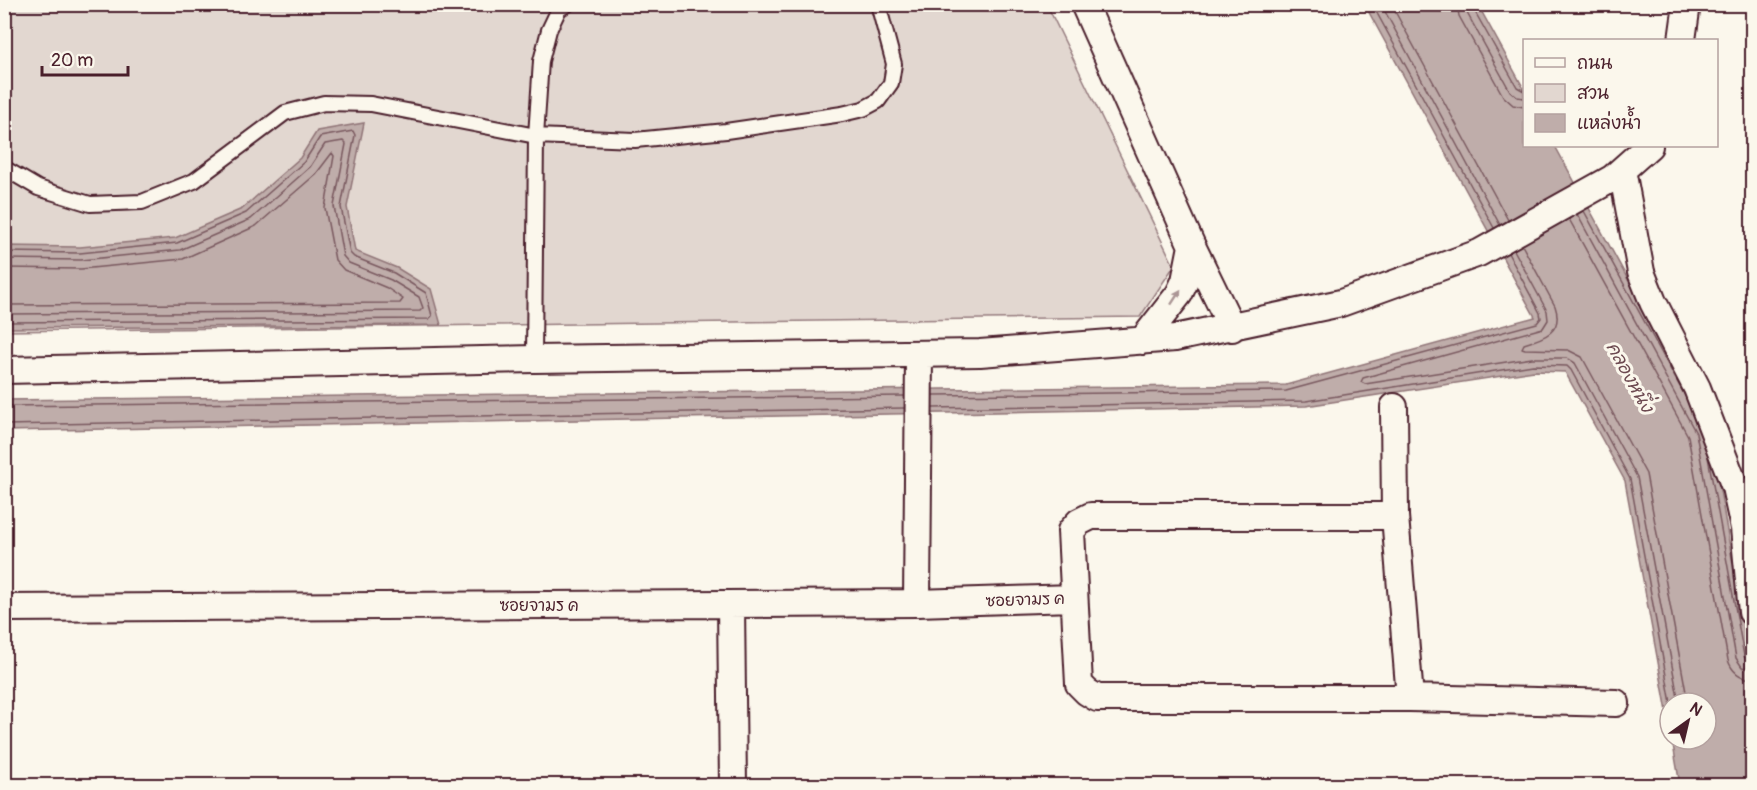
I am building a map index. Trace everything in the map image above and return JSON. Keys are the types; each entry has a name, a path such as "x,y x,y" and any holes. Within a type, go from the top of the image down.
{"street":[{"path":"1084,4 1192,246 1232,328"},
{"path":"1682,39 1687,4"},
{"path":"4,370 919,354 980,352 1175,338 1232,328 1341,303 1479,253 1617,174 1648,147"},
{"path":"1617,174 1641,272 1653,302 1694,381 1735,487 1744,528 1752,612"},
{"path":"1142,340 1179,294 1185,281 1192,246"},
{"path":"917,603 919,354"},
{"path":"1394,407 1395,516 1410,698"},
{"path":"1395,516 1091,516 1079,522 1071,531 1079,684 1097,698 1410,698 1616,703"},
{"name":"ซอยจามร ค","path":"4,608 917,603 1074,598"},
{"path":"731,604 733,786"}],"lane":[{"path":"534,359 536,136 541,61 549,30 559,9 568,4"},
{"path":"4,168 38,188 90,204 142,201 194,181 285,114 324,103 371,104 536,136 635,140 726,131 863,109 878,101 891,83 894,64 878,4"}],"green space":[{"path":"4,5 1047,5 1174,266 1140,317 5,331"}],"water":[{"name":"คลองหนึ่ง","path":"1365,5 1478,5 1523,87 1523,147 1556,147 1709,428 1752,672 1752,785 1680,785 1674,751 1718,751 1718,691 1663,691 1625,481 1565,372 1534,371 1306,406 5,431 4,400 1286,385 1535,317"},
{"path":"364,123 347,207 355,251 397,268 431,289 441,325 5,328 5,246 80,247 175,238 242,209 300,158 317,131"}]}
